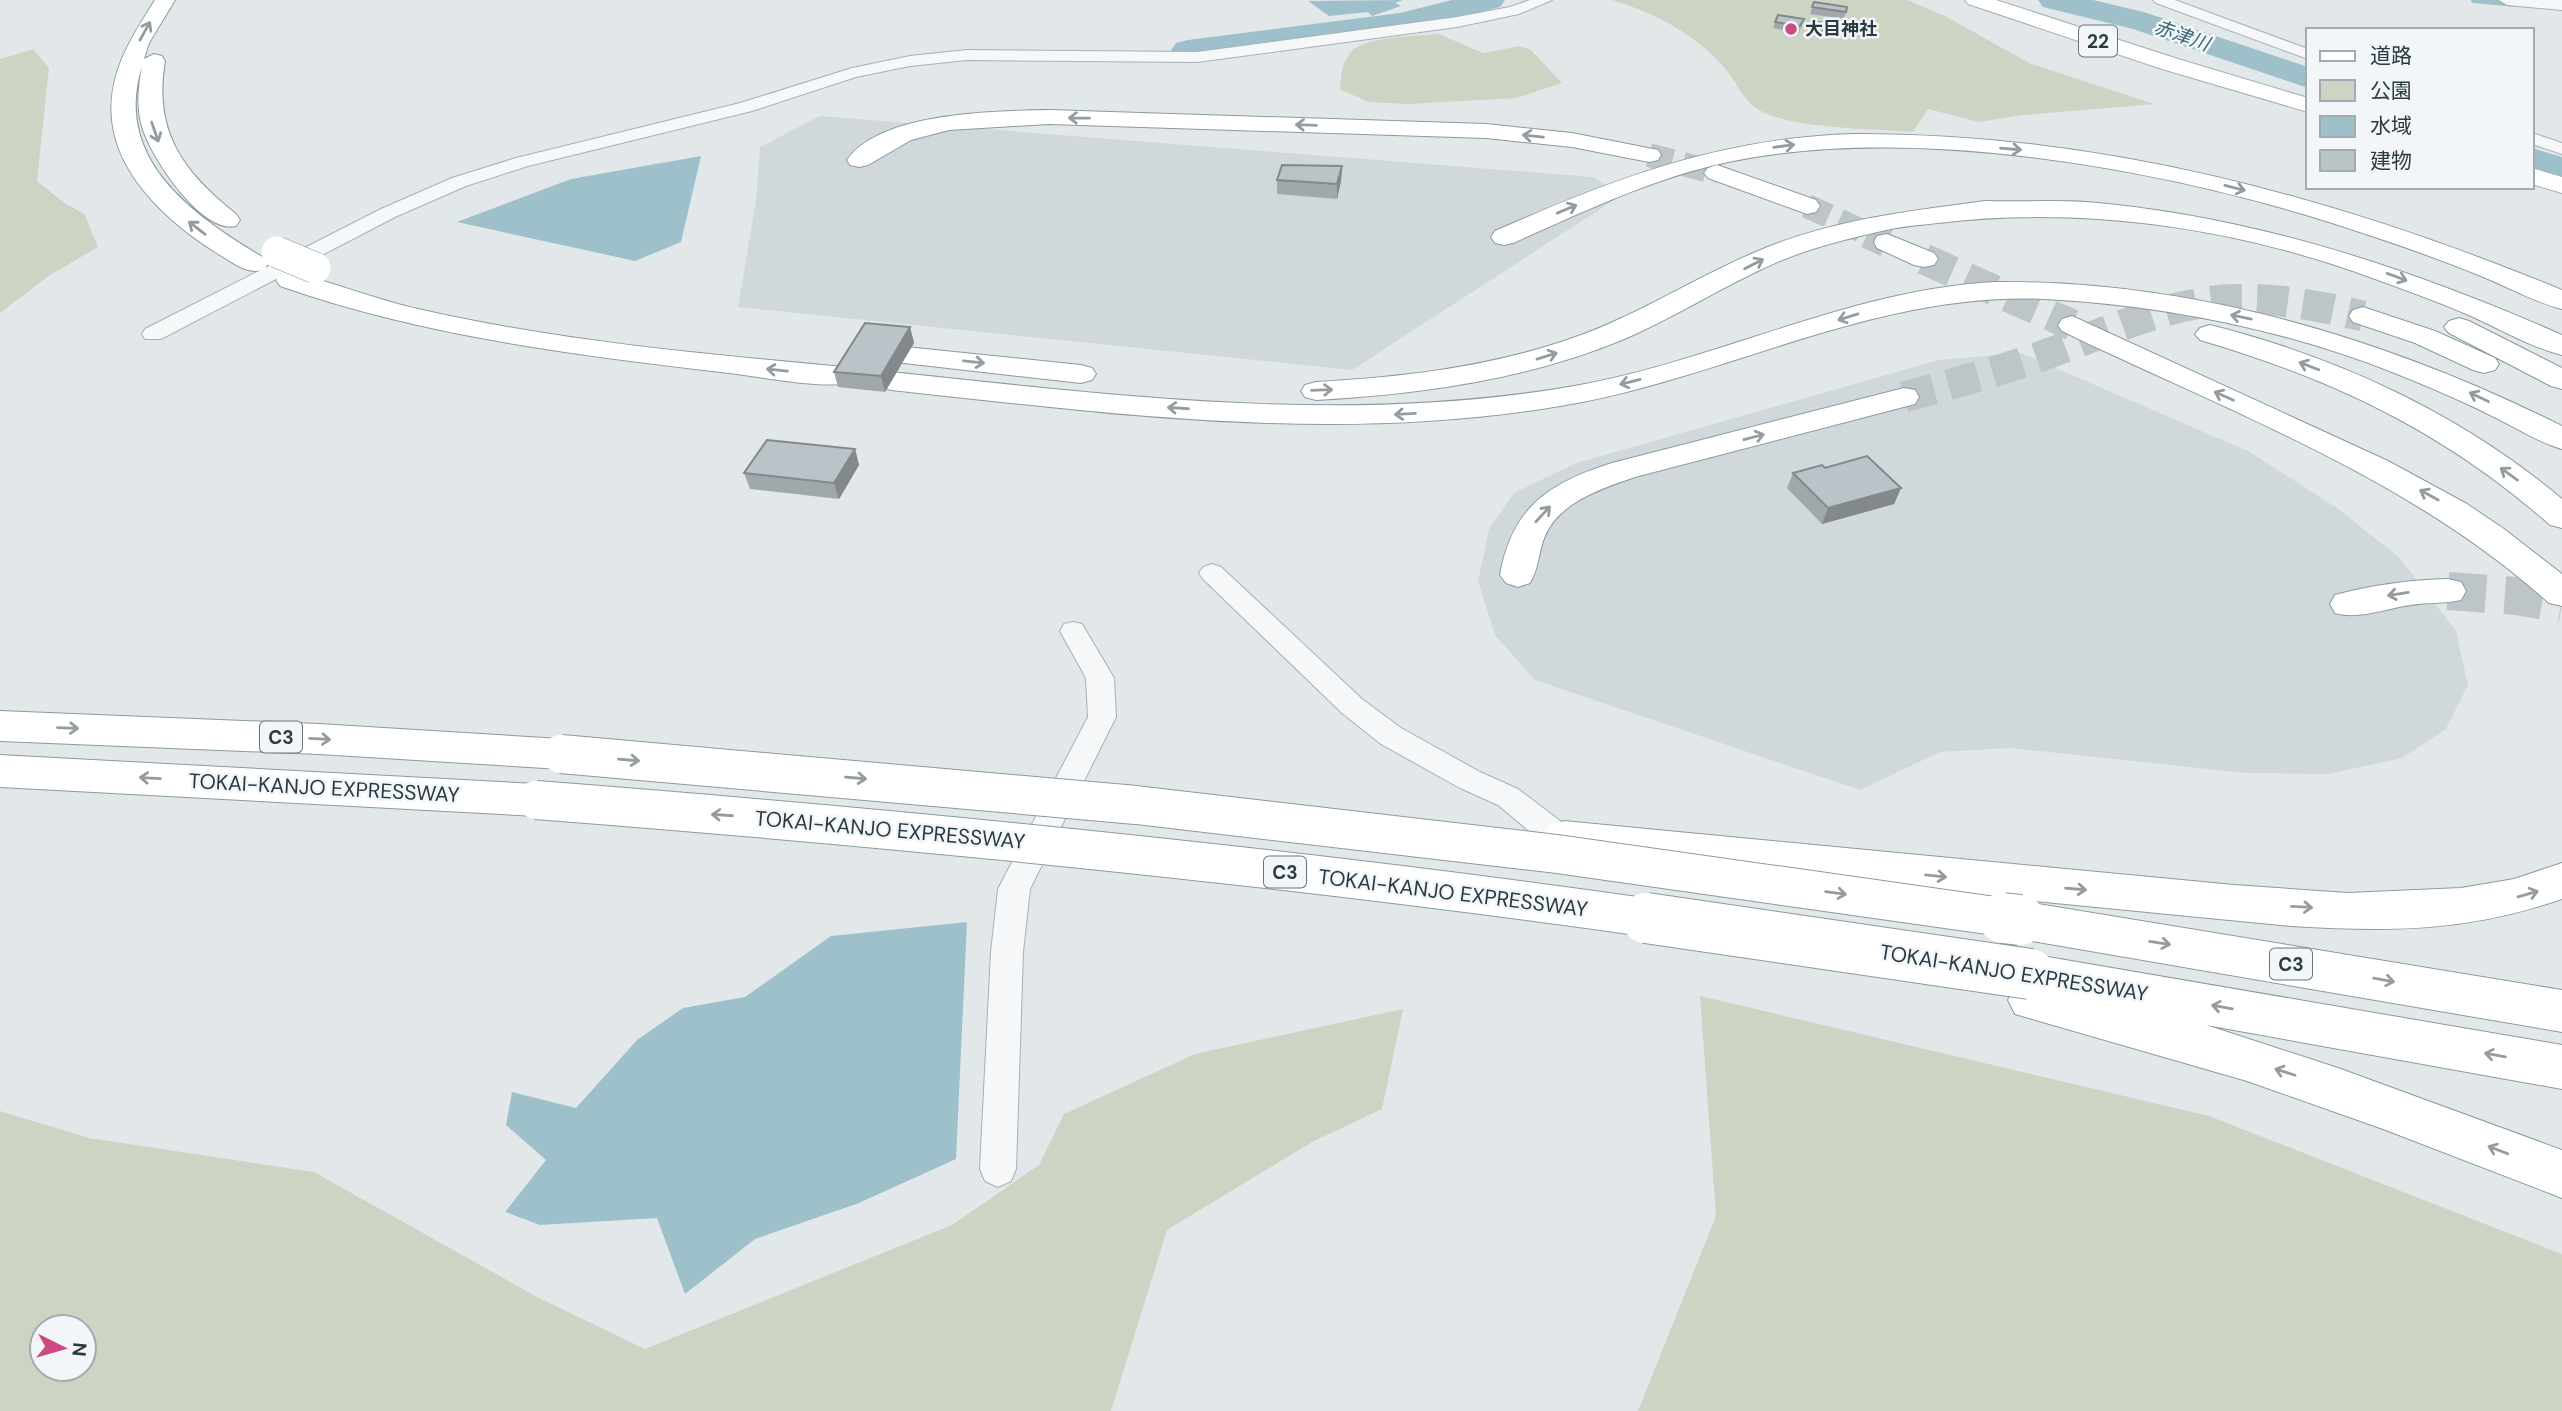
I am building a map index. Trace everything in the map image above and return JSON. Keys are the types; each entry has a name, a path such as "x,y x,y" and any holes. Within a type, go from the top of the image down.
{"main road":[{"path":"165,0 144,32 128,68 122,104 128,142 136,161 163,198 206,235 385,311 488,332 598,348 845,376"},
{"path":"186,0 167,29 153,64 148,100 155,135 177,172 194,192 239,228 265,258"},
{"name":"22","path":"1975,0 2170,64 2222,77 2306,104"},
{"name":"22","path":"1996,0 2180,60 2222,77"},
{"path":"859,160 884,142 919,128 984,119 1049,117 1486,131 1572,140 1649,155"},
{"path":"1504,237 1624,185 1696,163 1748,151 1853,141 1974,145 2112,162 2266,196 2416,242 2562,300"},
{"path":"1717,173 1807,206"},
{"path":"2534,177 2562,185"},
{"path":"2562,346 2465,304 2352,261 2240,233 2141,217 2063,209 1990,208 1927,214 1861,227 1792,247 1762,259 1649,318 1574,348 1501,368 1410,384 1314,391 1224,389 898,368 1103,402 1252,413 1359,415 1441,412 1500,407 1606,388 1656,376 1914,299 1974,290 2060,292 2153,302 2238,316 2327,338 2417,369 2466,390 2562,439"},
{"path":"2141,217 2256,244 2339,274 2449,322 2562,380"},
{"path":"1887,242 1924,259"},
{"path":"303,274 507,318 557,325 860,351"},
{"path":"1914,299 1976,295 2057,302 2174,326 2274,353 2360,387 2441,429 2490,460 2562,517"},
{"path":"2363,316 2456,350 2562,407"},
{"path":"2071,325 2390,472 2493,535 2532,565 2562,594"},
{"path":"1518,575 1527,536 1536,519 1552,504 1573,491 1626,471 1904,397"},
{"path":"2348,604 2414,592 2448,591"},
{"name":"C3","path":"0,726 305,738 561,754 1136,805 1489,830 2014,901 2562,1011"},
{"name":"TOKAI-KANJO EXPRESSWAY","path":"0,772 536,800 1005,839 1163,866 1784,951 2562,1067"},
{"path":"2014,901 2457,909 2500,902 2562,881"},
{"path":"2031,987 2430,1123 2562,1174"}],"street":[{"path":"153,334 388,213 458,182 522,162 746,107 852,73 910,61 967,55 1197,57 1457,22 1514,11 1544,0"},
{"path":"2507,0 2562,5"},
{"path":"2168,3 2306,53"},
{"path":"2534,139 2562,149"},
{"path":"1212,573 1352,706 1391,736 1469,780 1508,797 1558,836"},
{"path":"998,1168 1007,952 1014,888 1102,717 1100,678 1073,631"}],"shaded area":[{"path":"820,116 1593,177 1622,195 1352,370 738,307 756,200 760,147"},
{"path":"2021,353 2250,452 2337,508 2399,557 2456,631 2468,685 2446,729 2402,758 2328,774 2245,773 2011,748 1940,752 1860,790 1535,680 1495,635 1478,581 1489,529 1514,493 1576,463 1939,360"}],"green space":[{"path":"1612,0 1907,0 1947,17 2029,63 2154,104 2023,115 1979,122 1928,109 1913,132 1812,125 1774,117 1759,110 1743,95 1722,65 1685,33 1643,11"},
{"path":"1439,34 1483,53 1520,46 1531,50 1562,83 1516,98 1408,104 1368,102 1340,89 1345,61 1357,47 1378,40"},
{"path":"33,49 49,68 37,181 63,202 84,214 98,247 50,275 0,313 0,59"},
{"path":"1700,996 2209,1116 2562,1254 2562,1411 1638,1411 1716,1216"},
{"path":"1403,1009 1382,1109 1312,1142 1167,1230 1111,1411 0,1411 0,1111 89,1138 314,1172 539,1298 645,1349 952,1225 1039,1165 1064,1114 1195,1054"}],"water":[{"path":"1403,0 1395,3 1401,6 1372,16 1368,12 1329,16 1308,1"},
{"path":"701,156 681,242 635,261 457,222 571,179"},
{"path":"967,922 956,1159 859,1203 755,1239 685,1294 657,1218 540,1225 505,1212 546,1160 506,1125 512,1092 576,1108 637,1040 683,1008 745,997 831,936"}],"building":[{"path":"1814,2 1847,7 1846,12 1812,7"},
{"path":"1778,15 1804,19 1800,26 1775,22"},
{"path":"1812,21 1830,24 1828,30 1809,27"},
{"path":"1282,165 1342,166 1337,184 1277,180"},
{"path":"865,323 910,327 881,376 834,372"},
{"path":"767,440 855,449 834,483 744,473"},
{"path":"1867,456 1901,488 1828,508 1793,473 1822,465 1825,468"}],"waterway":[{"path":"1188,50 1401,23 1489,0"},
{"name":"赤津川","path":"2054,0 2144,22 2306,77"},
{"path":"2474,0 2516,4"},
{"name":"赤津川","path":"2534,160 2562,169"}],"tunnel":[{"path":"1649,155 1717,173"},
{"path":"1807,206 1871,235"},
{"path":"1868,233 1887,242"},
{"path":"1924,259 2072,325"},
{"path":"1904,397 2012,366 2130,323 2193,304 2233,299 2271,300 2363,316"},
{"path":"2448,591 2517,596 2562,604"}],"place":[{"name":"大目神社","path":"1791,29"}]}
